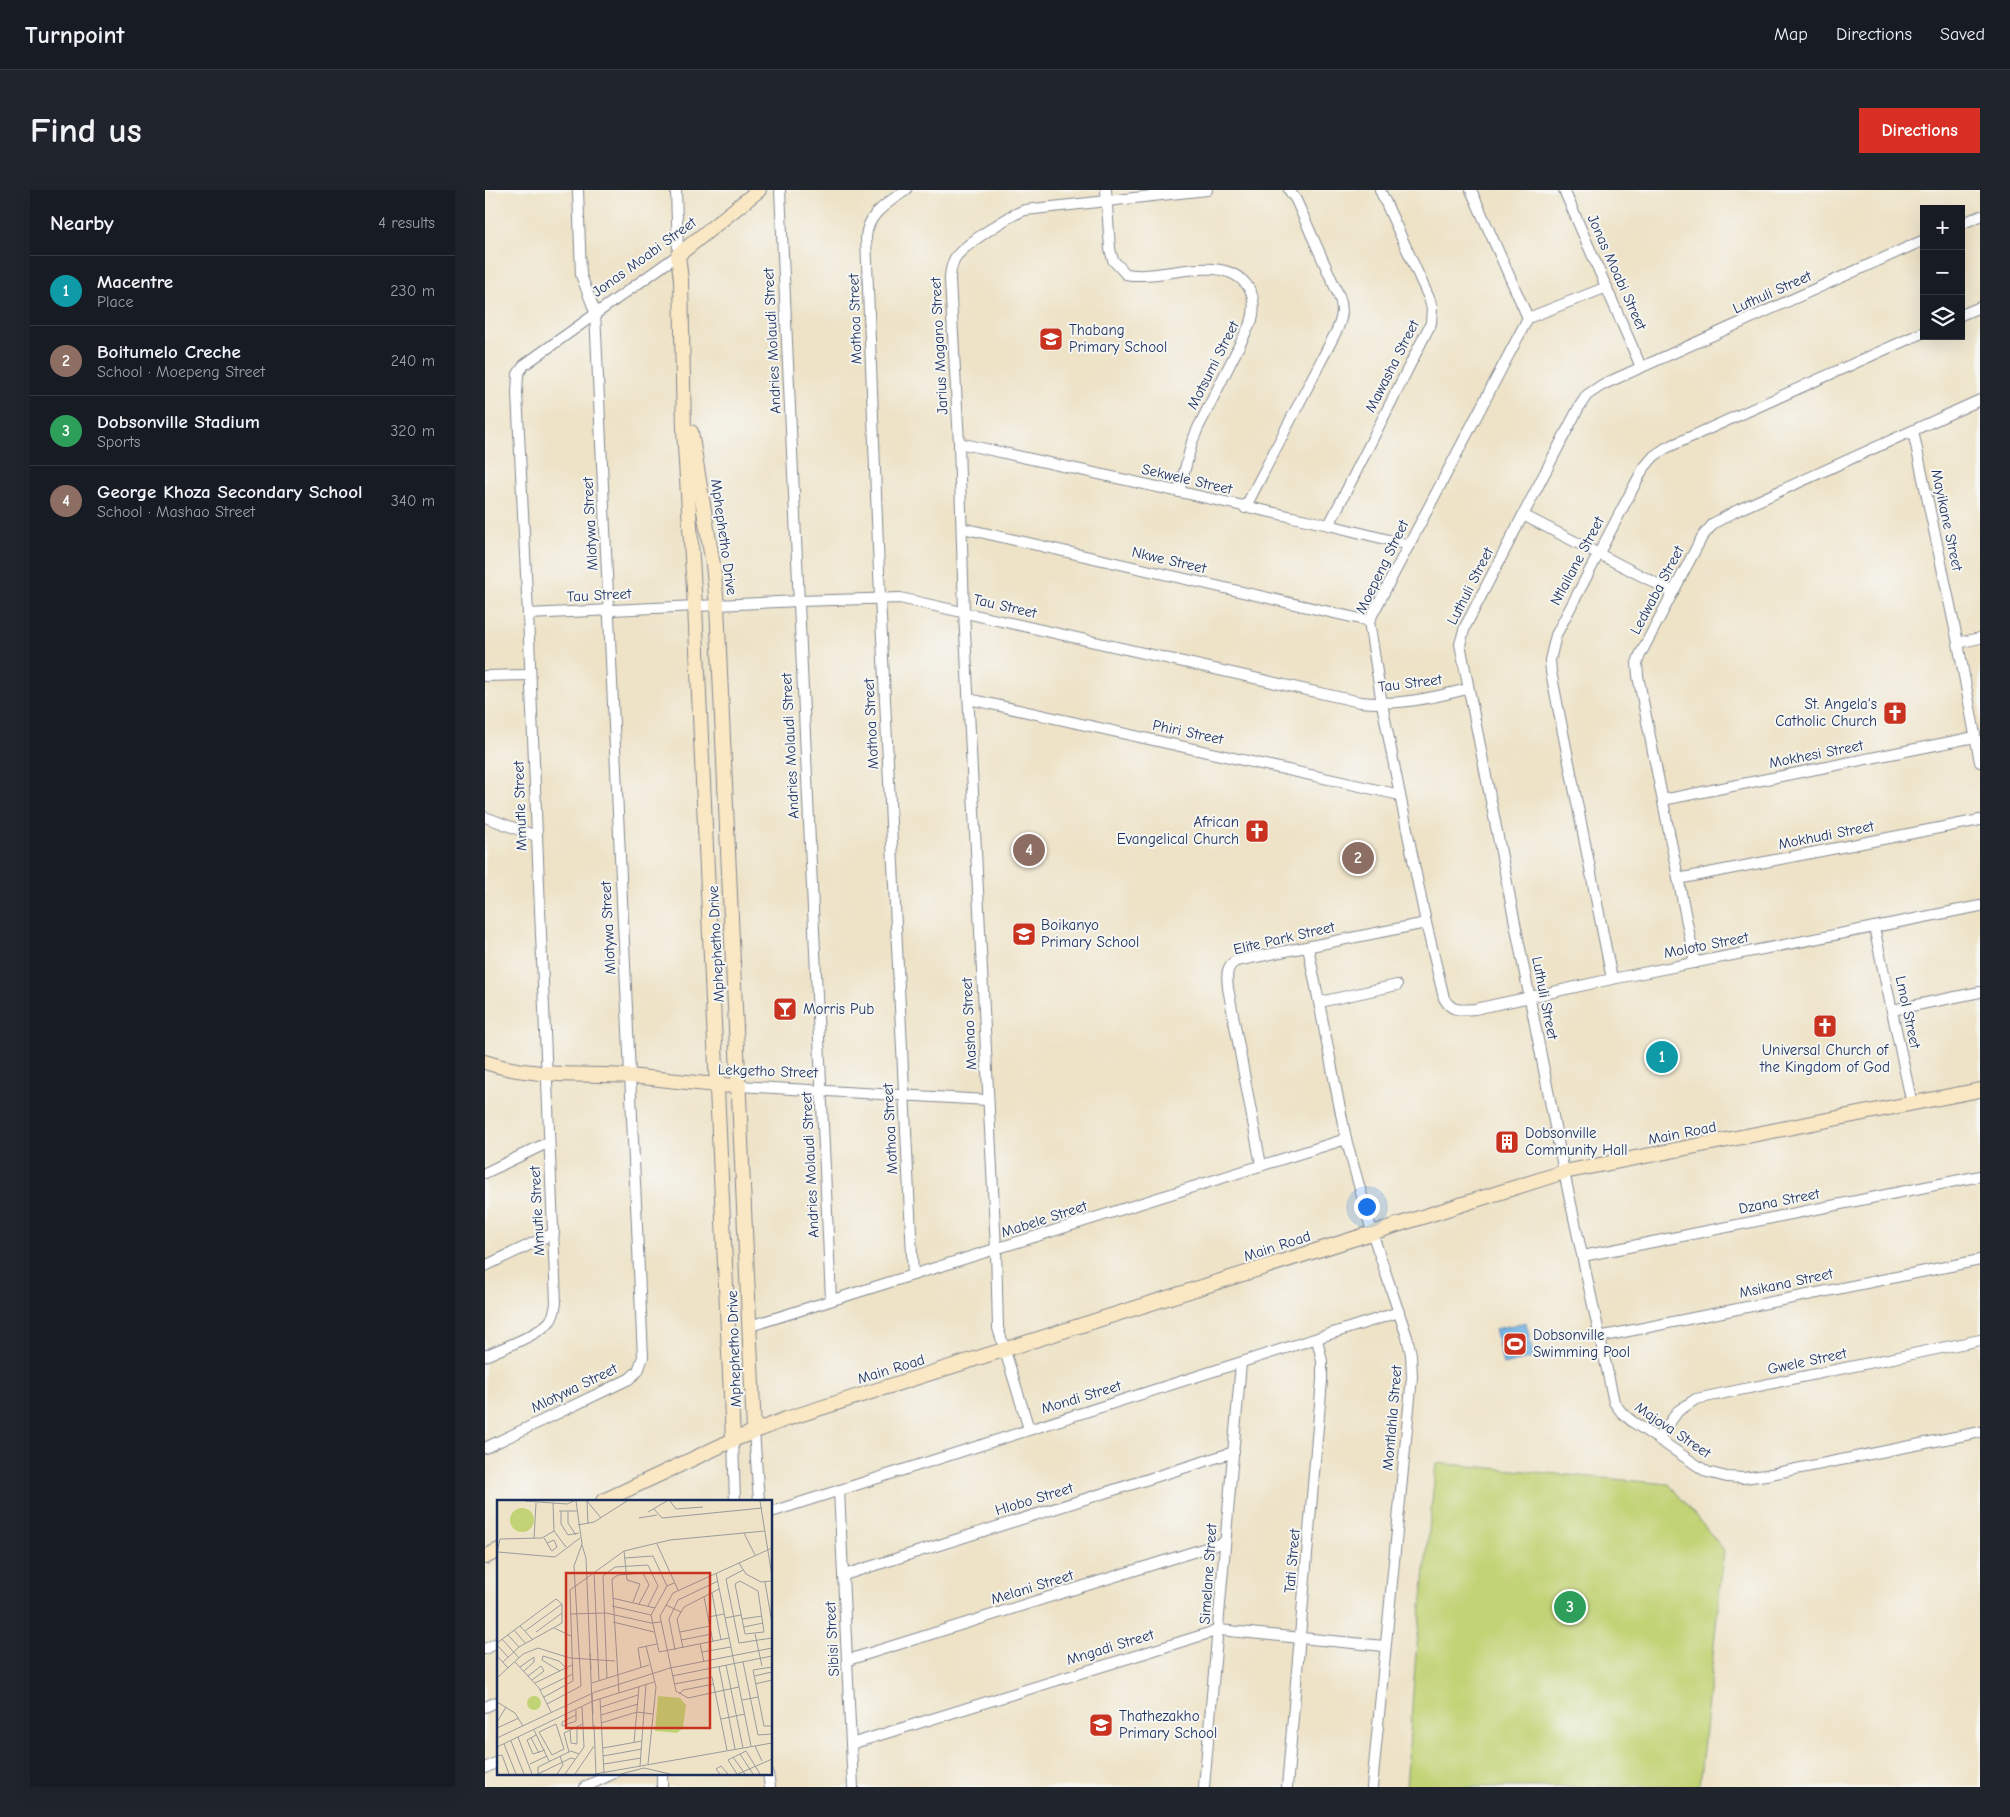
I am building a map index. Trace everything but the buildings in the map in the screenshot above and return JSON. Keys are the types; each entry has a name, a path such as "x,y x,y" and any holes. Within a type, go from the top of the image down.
{"street":[{"name":"Mlotywa Street","path":"485,1448 634,1375 640,1367 643,1352 595,312 581,275 578,190"},
{"path":"676,190 678,255"},
{"name":"Jonas Moabi Street","path":"595,312 678,255 759,190"},
{"name":"Andries Molaudi Street","path":"779,190 831,1300"},
{"name":"Mothoa Street","path":"906,190 881,208 871,218 868,223 866,237 880,598 913,1274"},
{"name":"Motsumi Street","path":"1106,190 1110,249 1113,260 1126,274 1135,276 1205,269 1226,270 1243,281 1253,297 1255,308 1252,320 1192,442 1179,492"},
{"name":"Jarius Magano Street","path":"964,612 959,443 950,280 954,260 958,254 1017,212 1043,207 1207,190"},
{"path":"1245,508 1337,330 1342,314 1339,296 1296,200 1289,190"},
{"name":"Mawasha Street","path":"1329,525 1431,323 1432,317 1429,298 1380,190"},
{"path":"1471,190 1528,318 1607,287"},
{"name":"Jonas Moabi Street","path":"1563,190 1641,367"},
{"path":"1965,222 1980,216"},
{"name":"Luthuli Street","path":"1565,1172 1467,689 1461,655 1461,636 1579,406 1587,395 1602,385 1641,367 1920,242"},
{"name":"Mphephetho Drive","path":"678,255 681,280 684,431 695,606 735,1500"},
{"path":"1965,313 1980,307"},
{"name":"Mmutle Street","path":"485,1356 539,1330 551,1320 555,1310 554,1233 528,614 517,403 518,374 523,365 595,312"},
{"name":"Moepeng Street","path":"1444,998 1426,923 1400,795 1382,704 1369,621 1528,318"},
{"name":"Ntlailane Street","path":"1612,979 1551,672 1550,660 1555,635 1643,469 1654,456 1666,448 1920,334"},
{"name":"Mphephetho Drive","path":"684,388 707,526 717,605 754,1431 759,1500"},
{"name":"Ledwaba Street","path":"1695,963 1639,683 1637,663 1702,537 1708,528 1720,518 1980,400"},
{"name":"Mayikane Street","path":"1913,431 1958,643 1980,762"},
{"name":"Sekwele Street","path":"959,443 1245,508 1329,525 1409,545"},
{"path":"1523,515 1673,592"},
{"name":"Nkwe Street","path":"962,528 1369,621"},
{"name":"Tau Street","path":"528,614 900,598 1360,702 1382,704 1433,698 1467,689"},
{"name":"Mashao Street","path":"964,612 996,1250 998,1328 1029,1429"},
{"path":"1958,643 1980,638"},
{"path":"485,676 530,675"},
{"name":"Phiri Street","path":"969,699 1400,795"},
{"name":"Mokhesi Street","path":"1663,800 1975,737"},
{"path":"485,817 536,836"},
{"name":"Mokhudi Street","path":"1678,880 1980,820"},
{"name":"Moloto Street","path":"1444,998 1447,1004 1459,1010 1475,1009 1612,979 1980,906"},
{"name":"Elite Park Street","path":"1261,1165 1227,976 1231,964 1426,923"},
{"name":"Lmol Street","path":"1874,927 1912,1104"},
{"name":"Montlahla Street","path":"1308,947 1346,1139 1372,1232 1411,1354 1412,1377 1384,1646 1372,1787"},
{"path":"1320,1002 1397,985"},
{"path":"1892,1010 1980,992"},
{"name":"Lekgetho Street","path":"485,1062 507,1068 547,1074 630,1076 716,1086 987,1100"},
{"name":"Main Road","path":"605,1500 733,1440 786,1419 1565,1172 1980,1090"},
{"name":"Mabele Street","path":"750,1326 1346,1139"},
{"path":"486,1168 549,1142"},
{"name":"Majova Street","path":"1565,1172 1613,1402 1621,1413 1633,1422 1707,1472 1719,1476 1743,1478 1766,1475 1980,1432"},
{"name":"Dzana Street","path":"1583,1256 1980,1176"},
{"path":"485,1266 554,1233"},
{"name":"Msikana Street","path":"1599,1337 1980,1260"},
{"name":"Mondi Street","path":"773,1511 1399,1312"},
{"name":"Tati Street","path":"1287,1787 1323,1380 1323,1361 1317,1338"},
{"name":"Gwele Street","path":"1658,1439 1678,1411 1696,1399 1980,1340"},
{"name":"Simelane Street","path":"1204,1787 1241,1362"},
{"name":"Hlobo Street","path":"844,1575 1234,1452"},
{"name":"Sibisi Street","path":"839,1490 853,1787"},
{"name":"Melani Street","path":"848,1660 1225,1542"},
{"path":"485,1557 497,1551"},
{"name":"Mngadi Street","path":"851,1744 1219,1630 1384,1646"},
{"path":"485,1649 497,1643"},
{"path":"485,1708 497,1702"},
{"path":"485,1768 497,1762"},
{"path":"591,1786 612,1774"},
{"path":"662,1774 662,1787"}],"green space":[{"path":"1436,1463 1669,1484 1724,1550 1699,1787 1406,1787 1415,1665"}],"water":[{"name":"Dobsonville Swimming Pool","path":"1526,1322 1534,1358 1503,1365 1495,1329"}],"place":[{"name":"Thabang Primary School","path":"1051,339"},
{"name":"St. Angela's Catholic Church","path":"1895,713"},
{"name":"African Evangelical Church","path":"1257,831"},
{"name":"George Khoza Secondary School","path":"1029,850"},
{"name":"Boitumelo Creche","path":"1358,858"},
{"name":"Boikanyo Primary School","path":"1024,934"},
{"name":"Morris Pub","path":"785,1009"},
{"name":"Universal Church of the Kingdom of God","path":"1825,1026"},
{"name":"Macentre","path":"1662,1057"},
{"name":"Dobsonville Community Hall","path":"1507,1142"},
{"name":"Dobsonville Swimming Pool","path":"1515,1344"},
{"name":"Dobsonville Stadium","path":"1570,1607"},
{"name":"Thathezakho Primary School","path":"1101,1725"}]}
